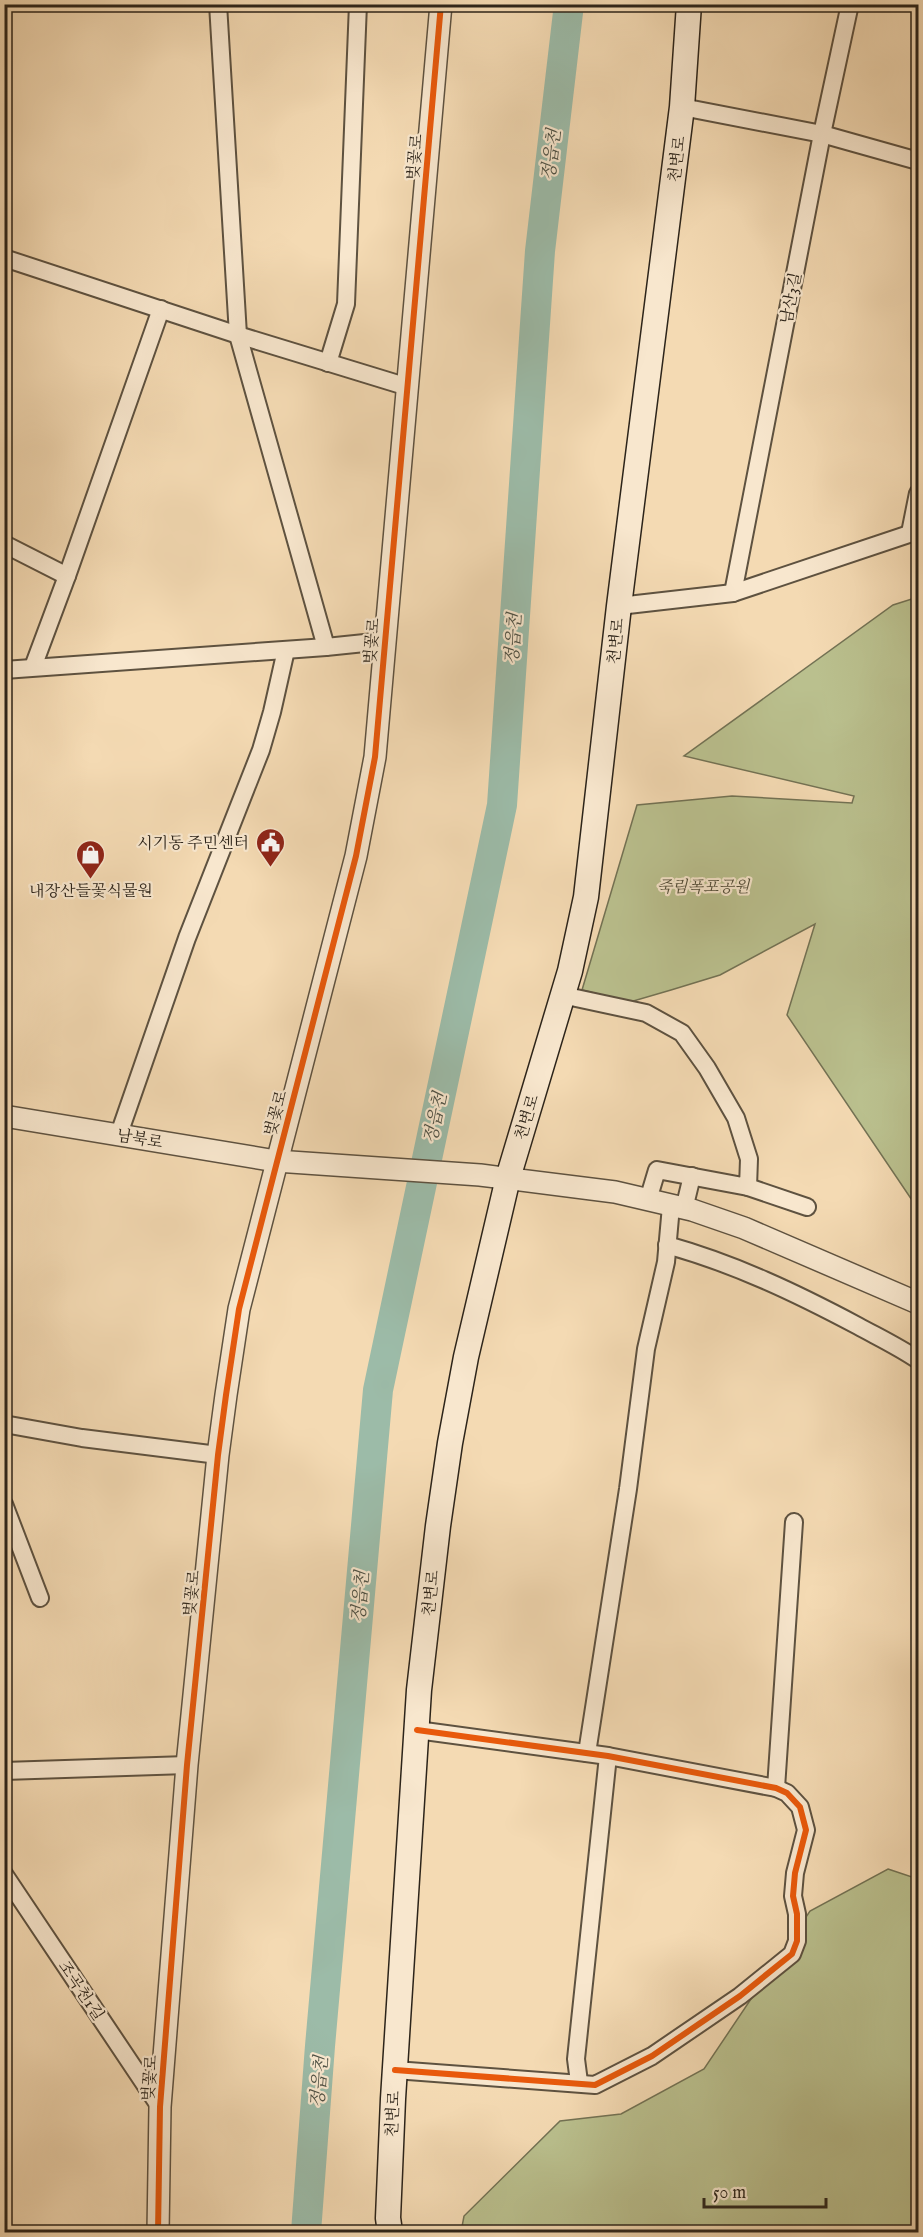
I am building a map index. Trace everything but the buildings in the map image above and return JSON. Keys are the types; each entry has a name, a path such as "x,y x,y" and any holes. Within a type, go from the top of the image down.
{"main road":[{"name":"천변로","path":"390,2232 388,2218 395,2070 419,1689 435,1549 450,1443 466,1357 508,1178 570,971 586,897 619,606 682,107 689,4"}],"street":[{"path":"218,4 238,335 326,647"},
{"path":"328,363 346,304 358,4"},
{"name":"벚꽃로","path":"158,2232 160,2106 187,1765 218,1455 239,1309 356,856 375,757 441,4"},
{"name":"남산3길","path":"733,593 822,134 850,4"},
{"path":"682,107 822,134 918,161"},
{"path":"4,258 238,335 408,387"},
{"path":"33,668 160,309"},
{"path":"619,606 733,593 914,532 918,494"},
{"path":"4,544 67,576"},
{"path":"4,670 384,641"},
{"path":"119,1134 187,938 261,750 286,650"},
{"path":"562,995 646,1013 682,1033 707,1068 736,1118 749,1159 748,1187"},
{"name":"남북로","path":"4,1116 276,1161 480,1175 615,1192 678,1207 744,1228 918,1303"},
{"path":"648,1200 657,1170 748,1187 807,1207"},
{"path":"587,1753 628,1489 646,1349 666,1262 667,1245 678,1207 692,1176"},
{"path":"667,1245 708,1256 757,1275 800,1295 918,1360"},
{"path":"4,1424 218,1455"},
{"path":"4,1504 40,1598"},
{"path":"776,1788 794,1522"},
{"path":"395,2070 595,2085 652,2056 740,1996 792,1954 797,1941 797,1914 793,1896 795,1873 806,1830 800,1807 787,1793 776,1788 608,1756 417,1730"},
{"path":"579,2082 576,2059 608,1756"},
{"path":"4,1771 187,1765"},
{"name":"조곡천1길","path":"4,1874 160,2106"}],"green space":[{"name":"죽림폭포공원","path":"918,597 918,1209 787,1015 815,924 720,975 630,1002 582,990 637,805 732,796 852,803 854,796 684,756 893,605"},
{"path":"888,1869 918,1879 918,2232 461,2232 464,2216 560,2121 621,2114 704,2069 810,1911"}],"waterway":[{"name":"정읍천","path":"306,2232 320,2046 378,1390 502,805 540,251 569,4"}],"cycle path":[{"path":"158,2232 160,2107 187,1765 218,1455 239,1309 356,856 375,757 441,4"},
{"path":"395,2070 595,2085 652,2056 740,1996 792,1954 797,1941 797,1914 793,1896 795,1873 806,1830 800,1807 787,1793 776,1788 608,1756 417,1730"}],"place":[{"name":"시기동 주민센터","path":"270,868"},
{"name":"내장산들꽃식물원","path":"91,880"}]}
